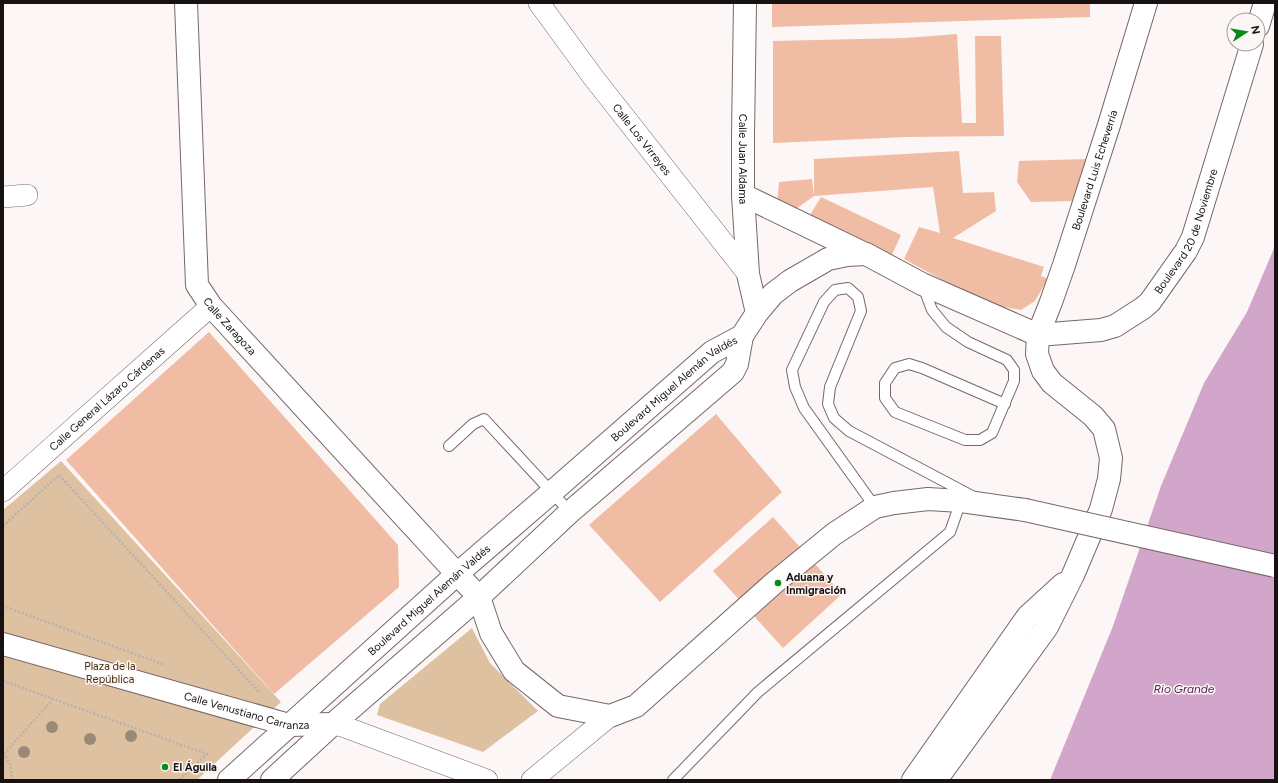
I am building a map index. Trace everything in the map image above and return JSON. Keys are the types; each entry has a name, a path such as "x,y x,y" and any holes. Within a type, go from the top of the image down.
{"main road":[{"name":"Calle Zaragoza","path":"186,3 197,285 211,306 456,574"},
{"name":"Calle Juan Aldama","path":"745,3 742,135 743,195 748,274 757,313"},
{"name":"Boulevard Luis Echeverría","path":"936,780 1047,627 1073,575 1101,509 1109,479 1111,458 1104,429 1093,416 1052,383 1043,371 1037,354 1038,335 1064,265 1109,126 1146,3"},
{"name":"Boulevard 20 de Noviembre","path":"1038,335 1101,330 1114,326 1150,302 1186,251 1193,238 1250,52"},
{"path":"743,195 866,254 922,284 1038,335"},
{"path":"742,336 757,313 773,294 790,281 828,259 847,255 866,254"},
{"name":"Boulevard Miguel Alemán Valdés","path":"229,780 456,574 712,352 742,336"},
{"name":"Boulevard Miguel Alemán Valdés","path":"272,780 333,724 479,597 570,512 733,372 737,364 742,336"},
{"path":"456,574 479,597 491,633 514,671 558,706 610,716 636,706 774,583 834,534 875,507 928,499 961,501 1025,510 1275,566"},
{"path":"913,780 1028,616 1073,575"},
{"name":"Calle Venustiano Carranza","path":"3,644 289,725 333,724"}],"street":[{"name":"Calle Los Virreyes","path":"539,3 593,77 748,274"},
{"path":"3,197 27,195"},
{"name":"Calle General Lázaro Cárdenas","path":"3,491 211,306"},
{"path":"532,780 610,716"},
{"name":"Calle Venustiano Carranza","path":"333,724 487,780"}],"lane":[{"path":"922,284 932,310 946,327 968,342 1007,360 1014,370 1014,381 1005,404 992,433 980,440 965,440 895,412 885,398 885,382 896,368 909,364 922,368 1005,404"},
{"path":"875,507 804,408 794,387 792,370 824,302 835,290 848,288 858,297 861,311 830,387 828,404 834,418 849,431 988,505"},
{"path":"449,446 473,424 484,419 570,512"},
{"path":"673,780 758,692 950,532 961,501"}],"path":[{"path":"3,526 59,475 264,697"},
{"path":"3,606 166,665"},
{"path":"3,681 207,754 179,780"},
{"path":"12,780 10,761 4,753 53,699"}],"green space":[{"name":"Plaza de la República","path":"61,461 281,702 197,780 3,780 3,510"},
{"path":"472,628 490,663 538,711 483,752 377,715 380,704"}],"water":[{"name":"Rio Grande","path":"1275,246 1275,780 1050,780 1113,626 1161,486 1204,383 1247,312"}],"building":[{"path":"772,3 1090,3 1090,17 772,27"},
{"path":"957,34 962,123 976,123 975,36 1001,36 1004,136 907,137 773,143 773,41 905,38"},
{"path":"959,151 963,193 994,192 996,211 953,238 1044,267 1041,276 1048,279 1035,301 1021,310 987,304 904,259 919,227 940,233 933,187 814,196 814,159"},
{"path":"1087,159 1075,201 1031,202 1017,182 1019,161"},
{"path":"812,179 814,196 793,211 777,204 779,182"},
{"path":"821,197 901,235 890,259 807,220"},
{"path":"209,332 398,545 399,587 274,694 66,460"},
{"path":"716,414 782,492 660,602 589,525"},
{"name":"Aduana y Inmigración","path":"773,517 842,594 783,648 713,571"}],"place":[{"name":"Aduana y Inmigración","path":"778,583"},
{"name":"El Águila","path":"165,767"}]}
